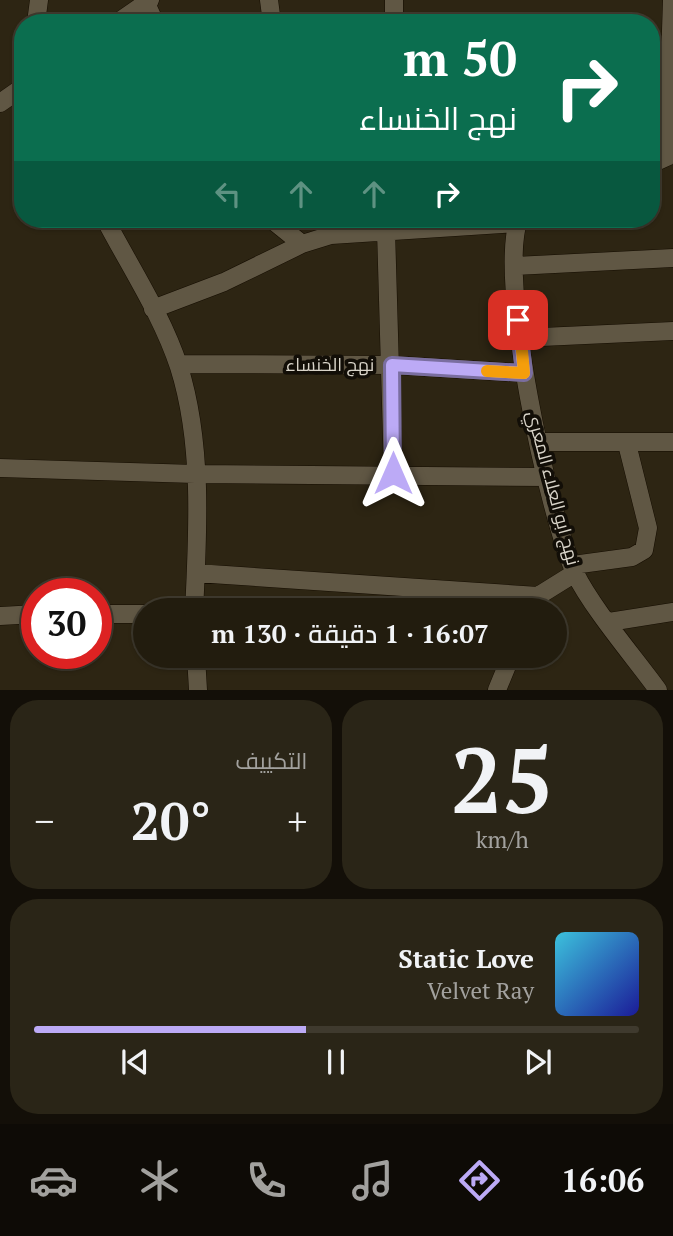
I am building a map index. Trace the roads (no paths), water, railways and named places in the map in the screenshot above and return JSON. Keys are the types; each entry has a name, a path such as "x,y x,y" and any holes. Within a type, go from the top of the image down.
{"street":[{"path":"672,0 672,155"},
{"path":"130,14 148,2"},
{"path":"110,228 153,309 178,364 192,425 195,474 195,598"},
{"path":"282,228 302,244"},
{"path":"153,309 225,282 302,244 331,235 378,228"},
{"path":"391,228 393,473"},
{"name":"نهج ابو العلاء المعري","path":"517,228 514,266 524,373 546,477 574,569 658,690"},
{"path":"514,266 673,258"},
{"path":"520,338 673,331"},
{"name":"نهج الخنساء","path":"178,364 392,365 524,373"},
{"path":"539,442 673,442"},
{"path":"541,598 574,569 632,557 644,550 648,528 627,444"},
{"path":"0,468 195,474 393,473 546,477"},
{"path":"196,573 478,598"},
{"path":"609,622 673,612"},
{"path":"112,614 133,614"},
{"path":"0,616 21,615"},
{"path":"197,668 198,690"},
{"path":"497,690 505,668"}]}
